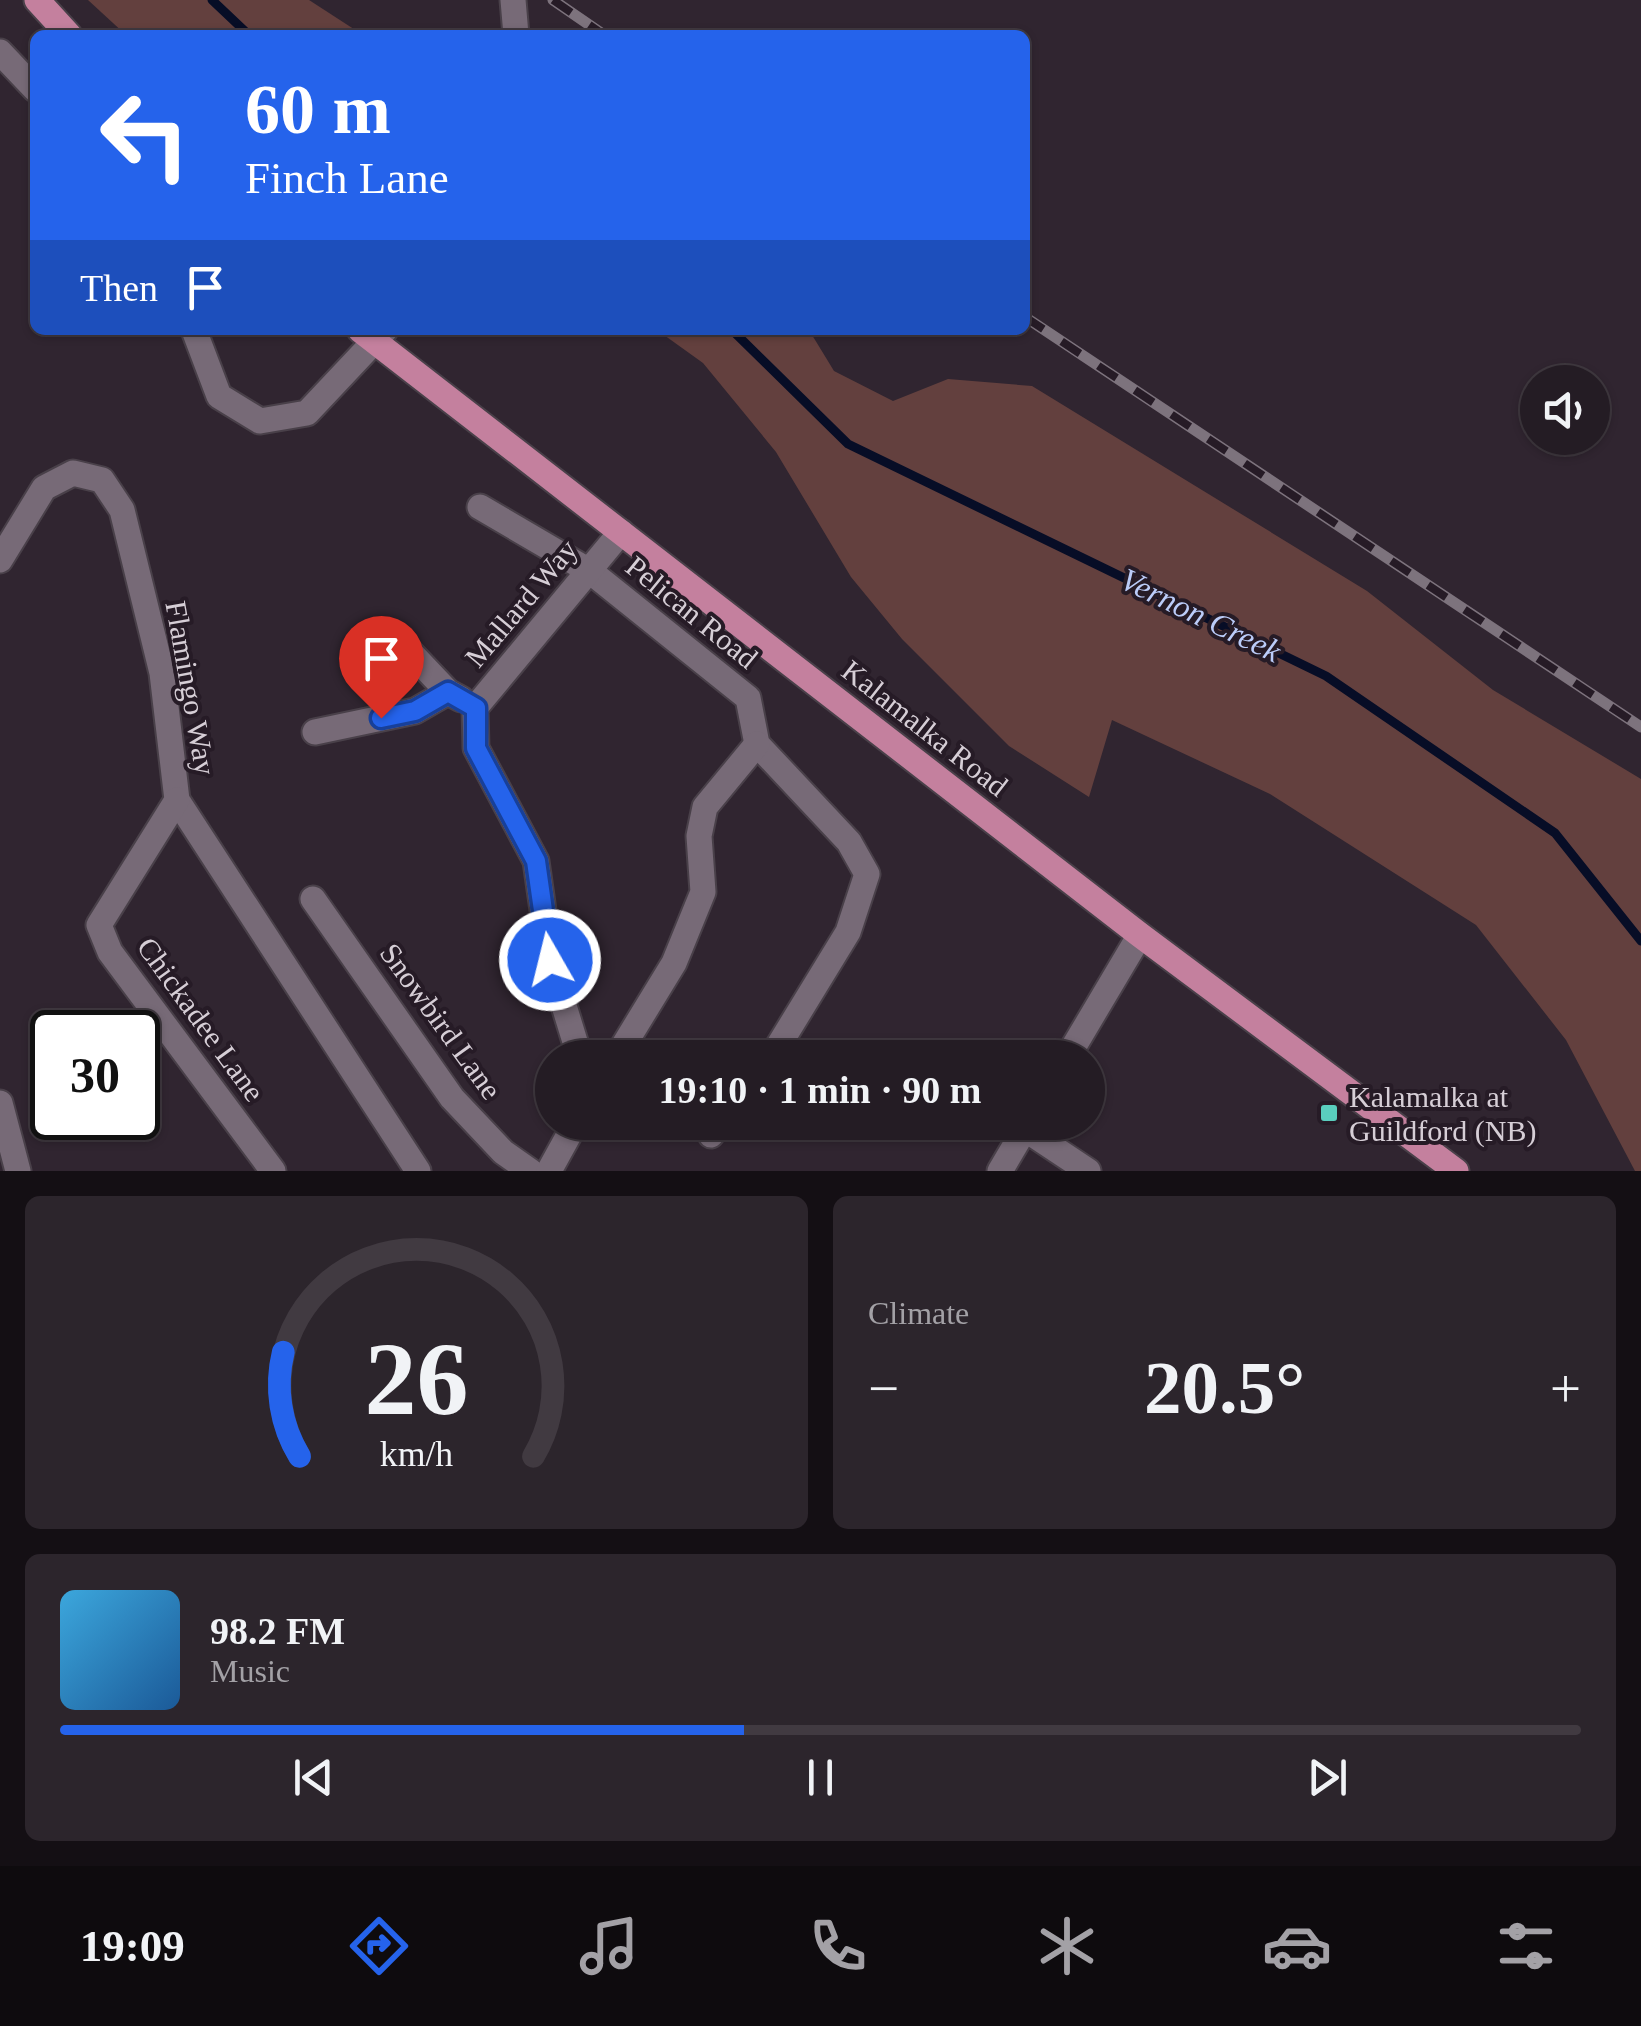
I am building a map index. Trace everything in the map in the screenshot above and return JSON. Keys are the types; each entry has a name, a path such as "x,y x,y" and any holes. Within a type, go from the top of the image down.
{"main road":[{"path":"38,0 65,30"},
{"name":"Kalamalka Road","path":"373,335 1140,936 1456,1171"}],"street":[{"path":"513,0 516,30"},
{"path":"0,52 30,84"},
{"path":"196,335 219,396 260,421 307,412 373,335"},
{"name":"Flamingo Way","path":"0,560 44,488 73,473 102,480 122,510 162,673 177,800 418,1171"},
{"name":"Pelican Road","path":"480,506 590,572 748,698 758,744 849,842 868,874 848,932 782,1040"},
{"name":"Mallard Way","path":"574,1040 550,960 536,861 476,748 476,708 621,532"},
{"path":"392,634 448,692 476,708"},
{"path":"314,732 415,711 448,692"},
{"path":"627,1040 674,964 703,892 699,836 705,807 758,744"},
{"name":"Chickadee Lane","path":"177,800 99,925 110,952 273,1171"},
{"name":"Snowbird Lane","path":"313,899 452,1098 503,1152 530,1171"},
{"path":"1078,1040 1140,936"},
{"path":"0,1103 18,1171"},
{"path":"548,1171 566,1140"},
{"path":"1000,1171 1019,1140"},
{"path":"1046,1140 1088,1171"}],"shaded area":[{"path":"88,0 309,0 355,30 121,30"},
{"path":"664,335 812,335 834,371 893,401 948,379 1032,386 1367,591 1493,690 1641,779 1641,1171 1635,1171 1566,1040 1476,925 1270,794 1112,720 1089,797 1009,746 902,639 851,577 776,452 703,363"}],"waterway":[{"name":"Vernon Creek","path":"212,0 244,30"},
{"name":"Vernon Creek","path":"737,335 848,444 1326,676 1555,833 1641,941"}],"railway":[{"path":"553,0 597,30"},
{"path":"1030,320 1641,727"}],"place":[{"name":"Kalamalka at Guildford (NB)","path":"1329,1113"}],"route":[{"path":"381,718 415,711 448,692 476,708 476,748 536,861 550,960"}]}
